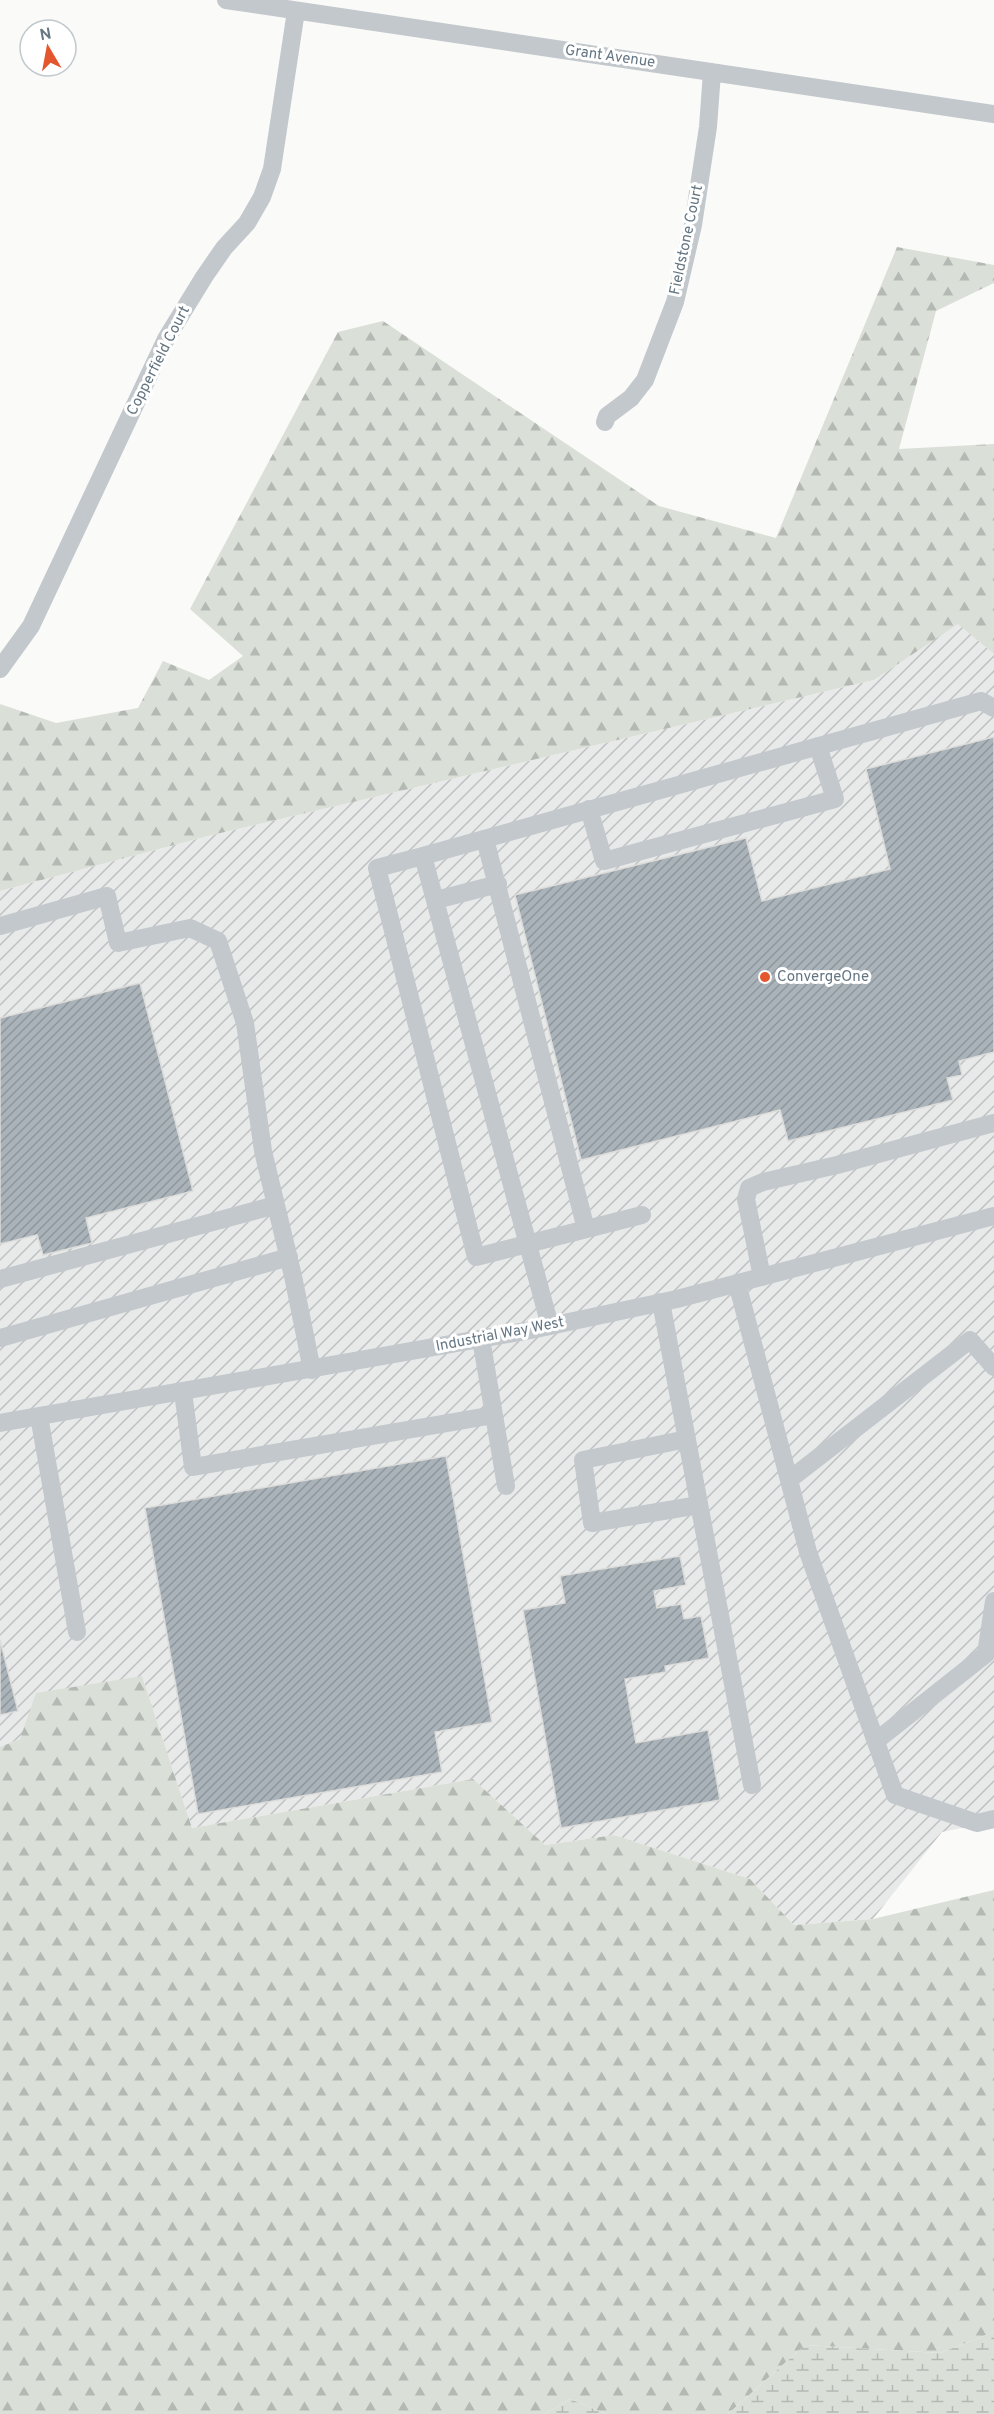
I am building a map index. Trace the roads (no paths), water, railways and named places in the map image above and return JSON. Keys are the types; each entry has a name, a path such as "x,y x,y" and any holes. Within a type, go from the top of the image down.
{"street":[{"name":"Grant Avenue","path":"226,0 994,114"},
{"name":"Copperfield Court","path":"0,669 31,626 166,339 204,277 224,248 247,223 262,197 272,169 296,11"},
{"name":"Fieldstone Court","path":"605,422 607,416 631,398 645,380 675,302 693,225 708,127 712,72"},
{"path":"642,1215 476,1257 377,868 981,701 994,708"},
{"path":"589,809 604,861 835,799 818,746"},
{"path":"485,838 586,1229"},
{"path":"423,856 550,1326"},
{"path":"436,900 498,884"},
{"path":"0,926 107,896 118,943 190,928 218,941 245,1023 263,1151 289,1257 312,1370"},
{"path":"762,1277 746,1199 748,1188 763,1182 837,1165 994,1123"},
{"path":"0,1280 276,1205"},
{"name":"Industrial Way West","path":"0,1423 312,1370 550,1326 762,1277 994,1216"},
{"path":"0,1338 289,1257"},
{"path":"737,1283 808,1552 896,1795 977,1823 994,1819"},
{"path":"661,1302 752,1785"},
{"path":"481,1339 506,1486"},
{"path":"789,1480 970,1340 994,1367"},
{"path":"183,1392 193,1467 494,1415"},
{"path":"39,1416 77,1632"},
{"path":"687,1439 583,1460 592,1523 699,1505"},
{"path":"876,1741 986,1654 994,1600"}],"place":[{"name":"ConvergeOne","path":"765,977"}]}
